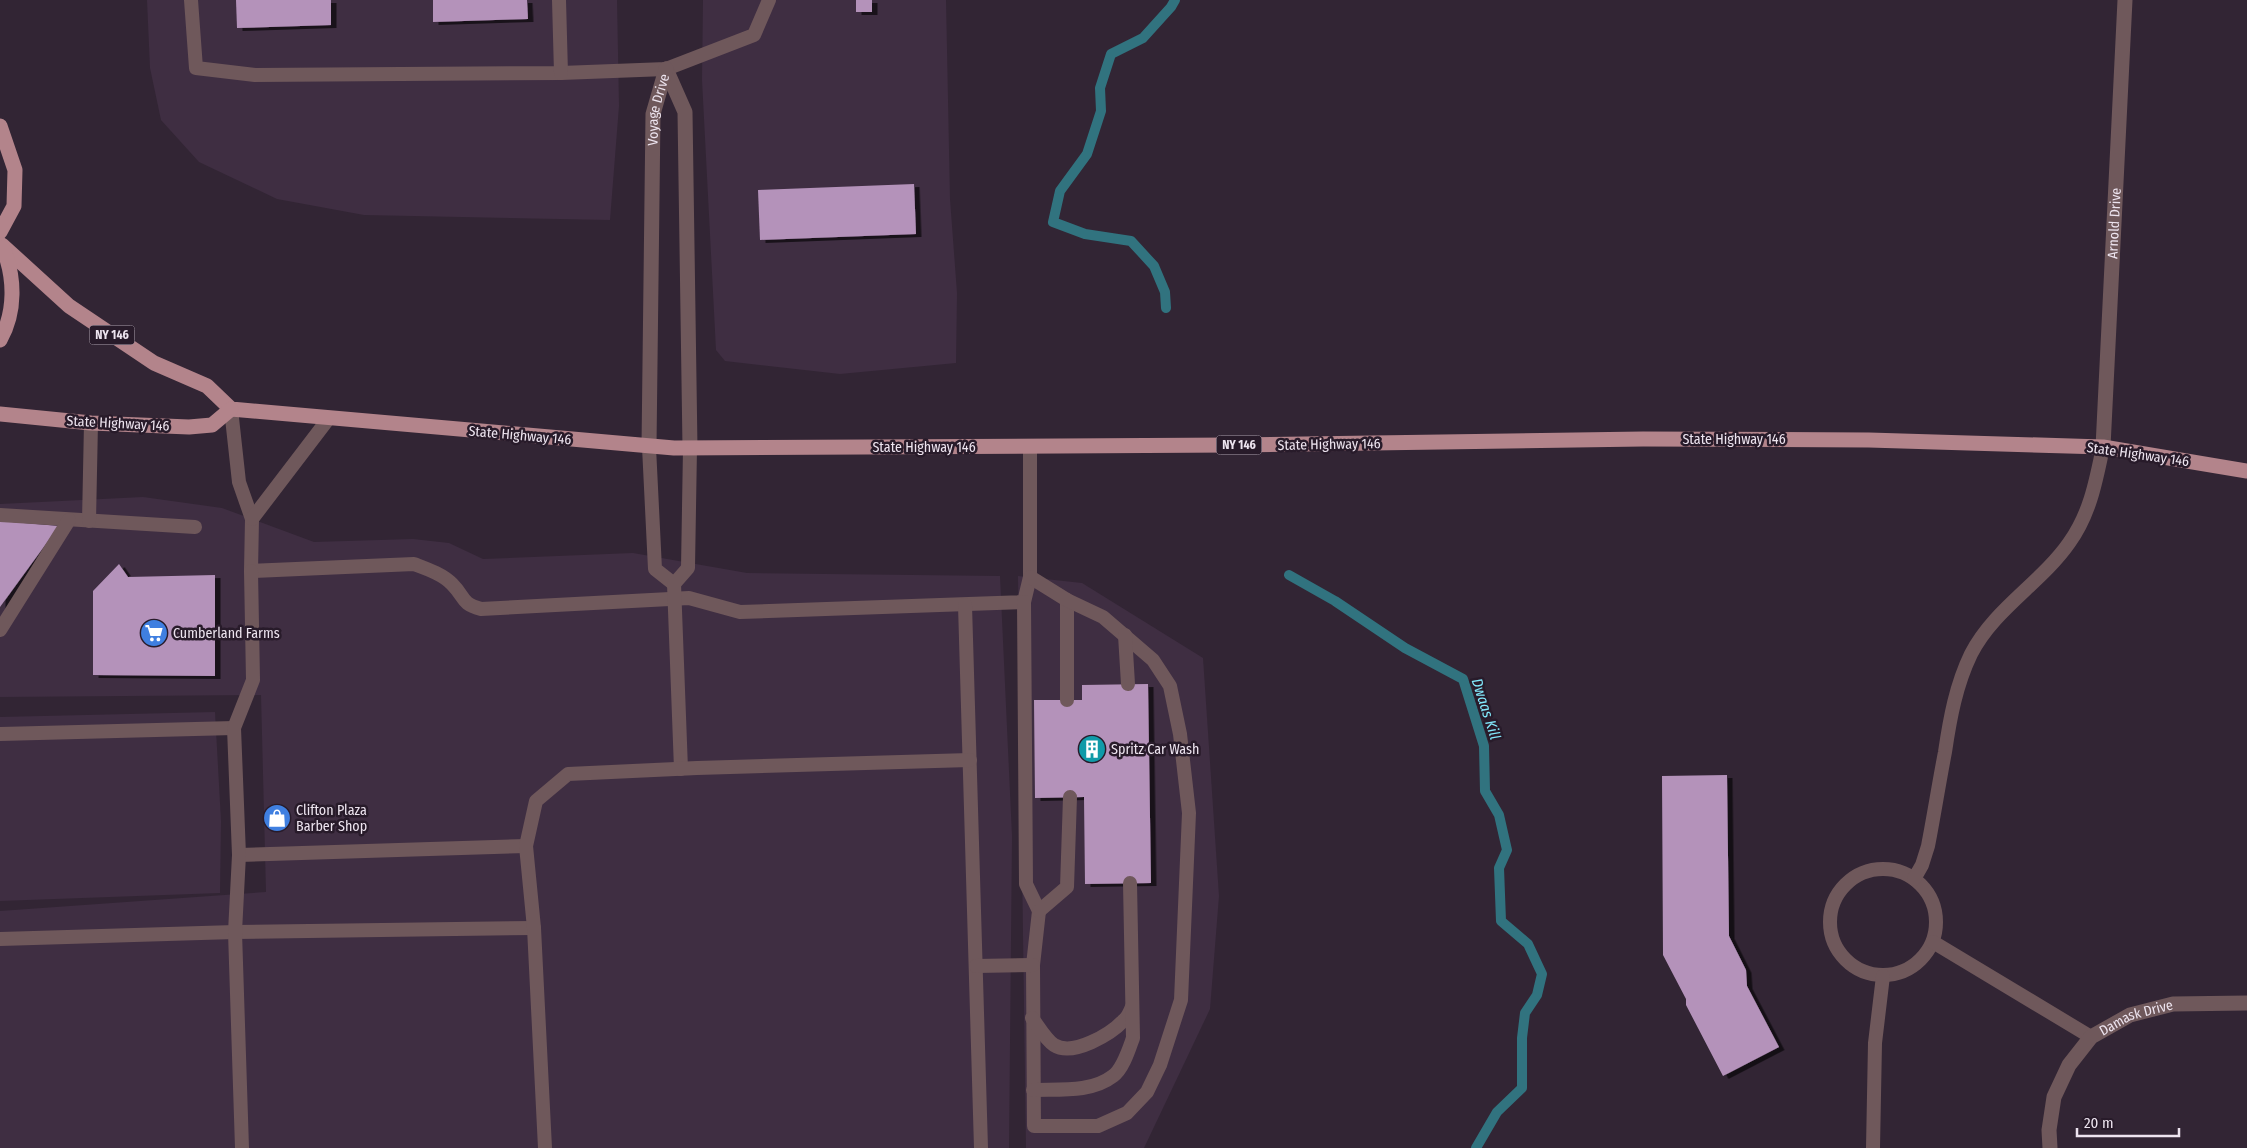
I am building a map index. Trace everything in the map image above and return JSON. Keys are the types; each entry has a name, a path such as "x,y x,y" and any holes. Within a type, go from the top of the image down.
{"main road":[{"path":"0,126 15,170 14,206 1,239 8,259 13,284 11,309 0,340"},
{"name":"NY 146","path":"1,239 69,306 154,363 207,386 231,409"},
{"name":"State Highway 146","path":"0,414 91,423 189,427 212,425 231,409 649,447 690,448 1030,447 1643,438 1869,440 2102,447 2247,470"}],"street":[{"name":"Arnold Drive","path":"2102,447 2125,0"},
{"name":"Voyage Drive","path":"649,447 653,114 666,68"},
{"name":"Voyage Drive","path":"666,68 684,112 690,448"},
{"name":"Damask Drive","path":"2050,1148 2049,1130 2054,1097 2069,1065 2091,1036 2130,1014 2172,1004 2247,1003"}],"lane":[{"path":"191,0 196,68 255,75 561,73 666,68 754,35 770,0"},
{"path":"559,0 561,73"},
{"path":"231,409 239,482 252,519 253,680 234,728 238,855 235,932 242,1148"},
{"path":"252,519 329,418"},
{"path":"89,521 91,423"},
{"path":"649,447 655,569 674,584"},
{"path":"1030,447 1030,577 1024,602 1026,884 1039,911 1033,965 1034,1126 1098,1126 1127,1112 1147,1092 1160,1065 1181,1000 1190,813 1180,734 1170,686 1153,660 1103,617 1067,600 1030,577"},
{"path":"1914,879 1922,865 1928,846 1952,706 1972,652 1994,621 2068,544 2081,523 2093,496 2102,447"},
{"path":"680,769 674,584 688,568 690,448"},
{"path":"0,514 195,528"},
{"path":"0,630 18,592 69,520"},
{"path":"251,571 414,564 432,570 452,584 467,605 481,609 689,598 740,612 1024,602"},
{"path":"1067,600 1067,700"},
{"path":"965,605 981,1148"},
{"path":"1125,635 1128,684"},
{"path":"0,734 234,728"},
{"path":"545,1148 534,928 526,846 536,801 568,774 970,760"},
{"path":"1039,911 1067,887 1070,797"},
{"path":"238,855 526,846"},
{"path":"1884,868 1904,872 1922,884 1933,901 1937,922 1933,942 1921,960 1904,972 1883,976 1862,972 1844,960 1833,942 1829,921 1833,900 1845,883 1863,872 1884,868"},
{"path":"1033,1090 1087,1088 1114,1076 1126,1057 1133,1038 1130,884"},
{"path":"0,939 235,932 534,928"},
{"path":"1933,942 2091,1036"},
{"path":"976,966 1033,965"},
{"path":"1873,1148 1875,1043 1883,976"},
{"path":"1032,1018 1054,1045 1072,1049 1092,1042 1111,1030 1126,1019 1132,1006"}],"shaded area":[{"path":"147,0 617,0 619,106 610,220 364,215 277,199 199,162 161,120 150,68"},
{"path":"703,0 946,0 950,199 957,293 956,363 840,374 725,361 716,350 702,80"},
{"path":"143,497 222,508 314,542 413,539 449,543 483,559 633,553 747,573 1000,576 1012,836 1009,1148 0,1148 0,911 266,892 261,695 0,697 0,504"},
{"path":"1018,576 1082,583 1203,658 1219,896 1210,1009 1144,1148 1026,1148"},
{"path":"215,712 221,821 220,893 0,901 0,717"}],"building":[{"path":"236,0 331,0 331,25 237,28"},
{"path":"433,0 527,0 528,19 433,22"},
{"path":"856,0 872,0 872,12 856,12"},
{"path":"914,184 916,234 760,240 758,190"},
{"path":"0,521 59,526 0,607"},
{"name":"Cumberland Farms","path":"119,564 128,577 215,575 215,676 93,675 93,591"},
{"name":"Spritz Car Wash","path":"1148,684 1151,883 1085,884 1084,797 1035,798 1034,700 1082,700 1082,685"},
{"path":"1727,775 1729,936 1746,970 1747,986 1779,1047 1723,1076 1686,1005 1686,999 1663,955 1662,776"}],"waterway":[{"name":"Dwaas Kill","path":"1166,308 1165,292 1154,266 1131,241 1085,234 1053,222 1060,191 1087,154 1101,111 1100,88 1111,54 1143,38 1175,0"},
{"name":"Dwaas Kill","path":"1289,575 1335,601 1405,648 1463,679 1484,746 1485,791 1499,815 1507,850 1499,868 1501,921 1528,944 1542,974 1537,995 1525,1013 1522,1038 1522,1088 1497,1112 1476,1148"}],"place":[{"name":"Cumberland Farms","path":"154,633"},
{"name":"Spritz Car Wash","path":"1092,749"},
{"name":"Clifton Plaza Barber Shop","path":"277,818"}]}
